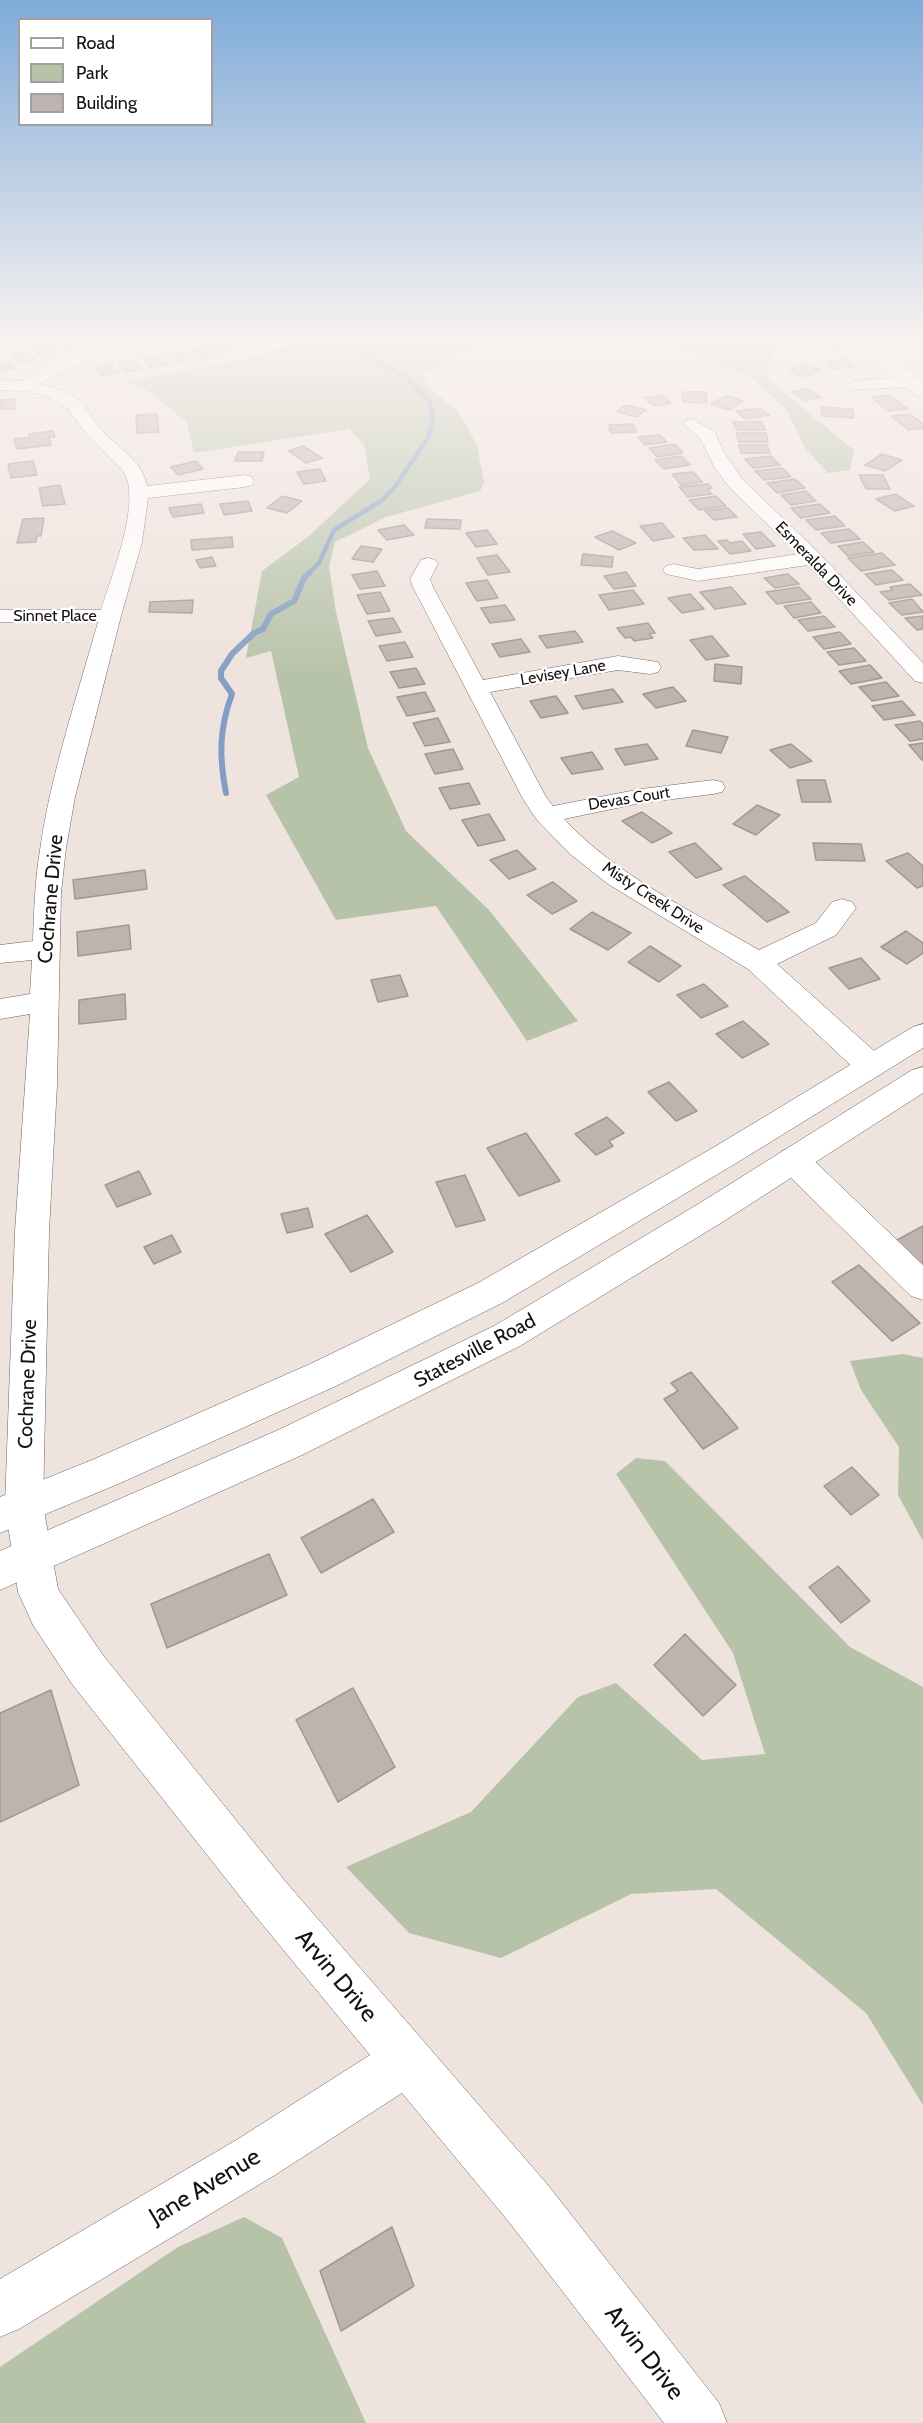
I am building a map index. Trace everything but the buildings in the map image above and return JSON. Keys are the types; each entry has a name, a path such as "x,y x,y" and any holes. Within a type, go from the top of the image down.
{"street":[{"name":"Cochrane Drive","path":"12,1510 42,1085 48,893 63,797 137,520 139,493 136,476 115,452"},
{"name":"Esmeralda Drive","path":"713,452 723,470 813,558 923,676"},
{"path":"139,493 245,482"},
{"path":"673,570 699,575 813,558"},
{"name":"Misty Creek Drive","path":"428,564 420,579 423,587 546,815 579,848 617,878 758,962 871,1066"},
{"name":"Sinnet Place","path":"0,616 110,616"},
{"name":"Levisey Lane","path":"476,688 618,663 650,667"},
{"name":"Devas Court","path":"546,815 641,796 713,788"},
{"path":"758,962 826,928 842,908"},
{"path":"0,954 46,949"},
{"path":"0,1009 45,1002"},
{"path":"12,1510 322,1375 490,1293 923,1034"},
{"name":"Statesville Road","path":"15,1565 289,1443 507,1336 923,1078"},
{"path":"793,1160 923,1286"},
{"name":"Arvin Drive","path":"12,1510 15,1565 38,1592 47,1611 87,1669 269,1897 528,2204 699,2423"},
{"name":"Jane Avenue","path":"0,2310 203,2189 407,2060"}],"green space":[{"path":"365,452 478,452 484,483 480,491 386,517 335,542 329,566 336,612 368,748 406,831 489,910 578,1021 527,1041 436,906 336,920 266,795 299,777 271,651 246,658 262,571 309,536 370,479"},
{"path":"809,452 854,452 850,470 828,473"},
{"path":"903,1354 923,1358 923,1541 898,1495 899,1447 861,1390 850,1361"},
{"path":"636,1458 665,1461 850,1647 923,1687 923,2105 866,2013 716,1889 631,1894 501,1958 409,1933 346,1867 471,1812 578,1697 616,1683 702,1760 765,1754 733,1653 616,1474"},
{"path":"244,2217 282,2238 366,2423 0,2423 0,2367 178,2247"}],"waterway":[{"path":"226,793 222,767 222,743 225,719 232,694 221,678 221,671 232,654 254,633 263,629 271,614 294,601 304,578 319,563 334,530 381,501 394,488 418,452"}]}
